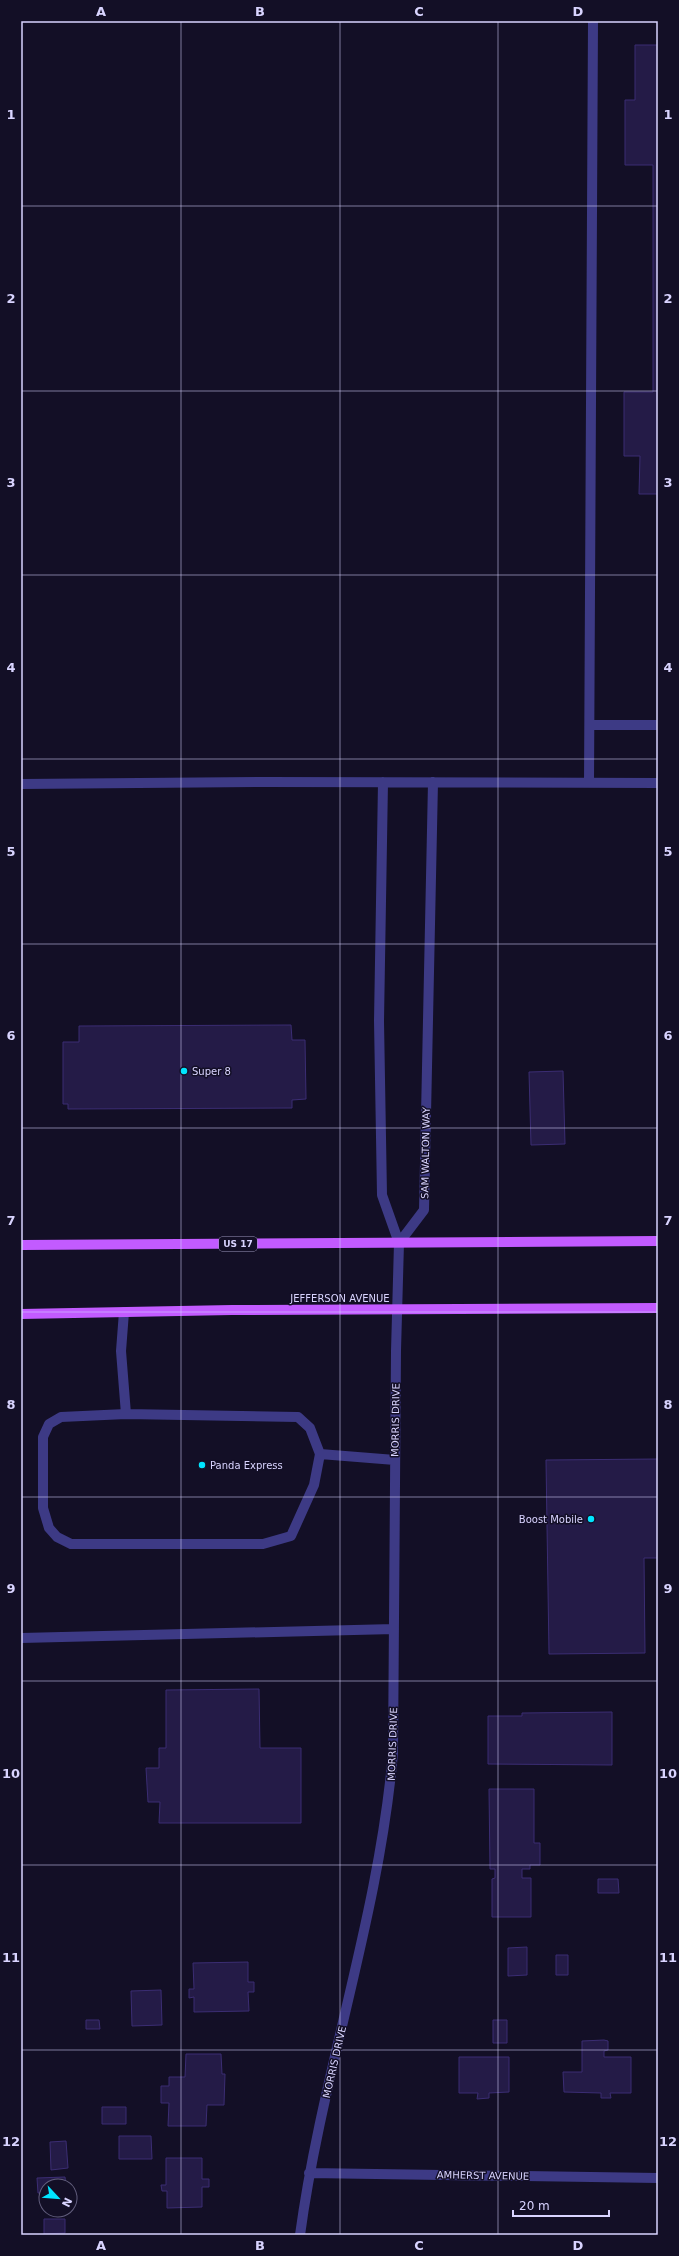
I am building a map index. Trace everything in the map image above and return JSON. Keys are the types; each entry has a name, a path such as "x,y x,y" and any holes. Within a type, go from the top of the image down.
{"main road":[{"name":"US 17","path":"21,1246 658,1241"},
{"name":"JEFFERSON AVENUE","path":"21,1314 232,1310 658,1308"}],"street":[{"path":"589,783 593,21"},
{"path":"590,725 658,725"},
{"path":"383,782 379,1021 382,1194 399,1243"},
{"name":"SAM WALTON WAY","path":"399,1243 424,1210 432,782"},
{"path":"21,784 658,782"},
{"name":"MORRIS DRIVE","path":"300,2235 309,2173 378,1870 388,1809 393,1753 396,1310 399,1243"},
{"path":"124,1312 121,1351 126,1414"},
{"path":"126,1414 298,1417 310,1428 320,1454 314,1485 291,1536 263,1544 70,1544 57,1538 50,1528 43,1508 43,1437 49,1424 61,1417 126,1414"},
{"path":"320,1454 395,1460"},
{"path":"21,1638 394,1629"},
{"name":"AMHERST AVENUE","path":"309,2173 658,2178"}],"building":[{"path":"635,45 658,45 658,494 639,494 640,456 624,456 624,392 653,392 653,165 625,165 625,100 635,100"},
{"name":"Super 8","path":"291,1025 292,1040 305,1040 306,1099 292,1100 292,1108 68,1109 68,1104 63,1104 63,1042 79,1042 79,1026"},
{"path":"563,1071 565,1144 531,1145 529,1072"},
{"path":"658,1459 658,1558 644,1558 645,1653 549,1654 546,1460"},
{"path":"259,1689 260,1748 301,1748 301,1823 159,1823 160,1802 148,1802 146,1768 159,1768 159,1748 166,1748 166,1690"},
{"path":"612,1712 612,1765 488,1764 488,1716 522,1716 522,1713"},
{"path":"489,1789 534,1789 534,1843 540,1843 540,1865 530,1865 530,1869 522,1869 522,1878 531,1878 531,1917 492,1917 492,1879 495,1878 495,1869 490,1869"},
{"path":"598,1879 618,1879 619,1893 598,1893"},
{"path":"527,1947 527,1975 508,1976 508,1948"},
{"path":"556,1955 568,1955 568,1975 556,1975"},
{"path":"248,1962 248,1982 254,1982 254,1992 248,1992 249,2011 194,2012 194,1997 189,1998 189,1989 194,1989 193,1963"},
{"path":"161,1990 162,2025 132,2026 131,1991"},
{"path":"86,2020 99,2020 100,2029 86,2029"},
{"path":"493,2020 507,2020 507,2043 493,2043"},
{"path":"582,2041 608,2041 608,2050 604,2051 604,2057 631,2057 631,2093 610,2093 611,2098 601,2098 601,2093 564,2092 563,2072 582,2072"},
{"path":"186,2054 221,2054 222,2074 225,2074 224,2105 207,2105 206,2126 168,2126 169,2103 161,2103 161,2086 169,2086 169,2077 185,2077"},
{"path":"459,2057 509,2057 509,2092 489,2093 489,2098 477,2099 478,2093 459,2093"},
{"path":"102,2107 126,2107 126,2124 102,2124"},
{"path":"119,2136 151,2136 152,2159 119,2159"},
{"path":"66,2141 68,2168 51,2170 50,2142"},
{"path":"166,2158 202,2158 202,2179 209,2179 209,2187 202,2187 202,2207 167,2208 167,2191 162,2191 161,2185 166,2185"},
{"path":"65,2177 65,2178 38,2178 38,2193 37,2178"},
{"path":"44,2219 65,2219 65,2233 44,2234"}],"place":[{"name":"Super 8","path":"184,1071"},
{"name":"Panda Express","path":"202,1465"},
{"name":"Boost Mobile","path":"591,1519"}]}
